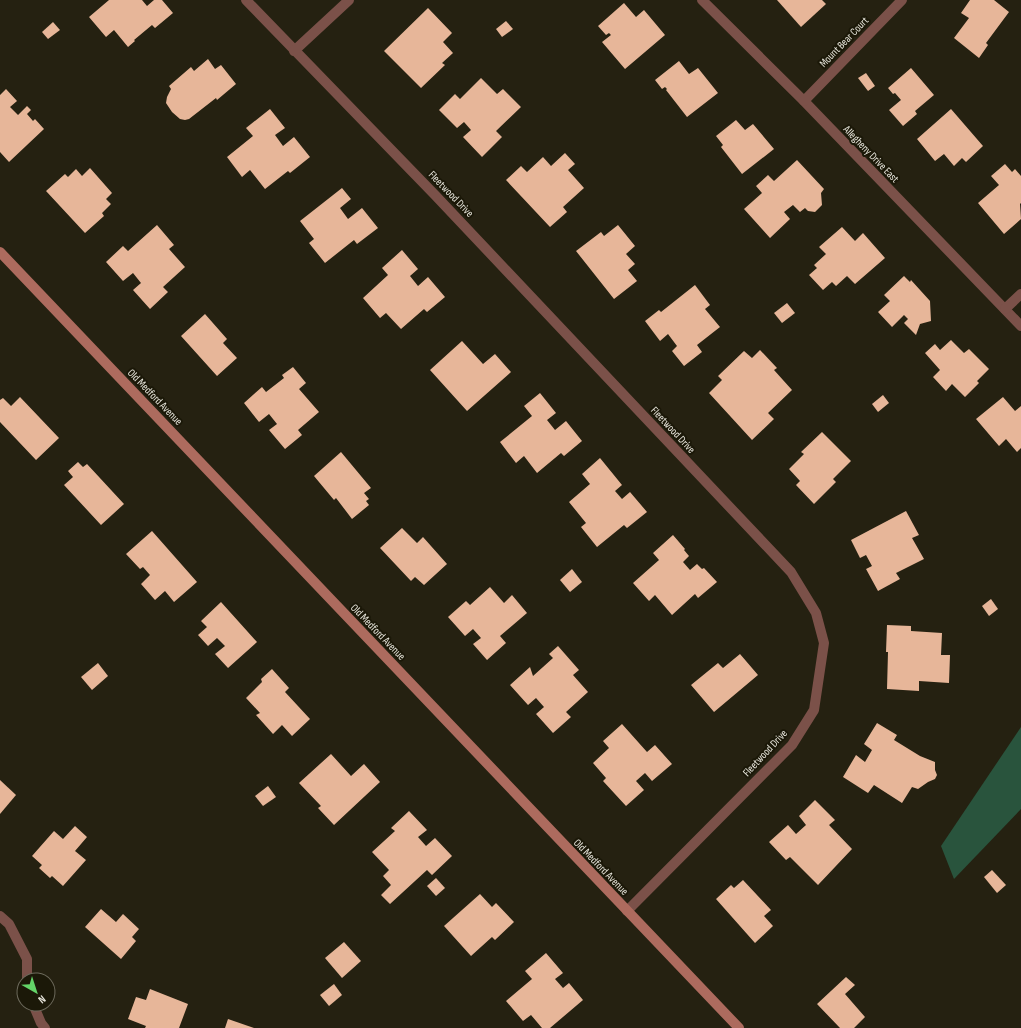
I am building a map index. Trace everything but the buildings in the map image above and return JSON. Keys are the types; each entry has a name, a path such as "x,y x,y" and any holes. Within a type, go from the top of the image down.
{"street":[{"name":"Fleetwood Drive","path":"246,0 435,195 791,572 816,613 824,643 814,710 807,722 792,745 627,911"},
{"path":"294,51 349,0"},
{"name":"Allegheny Drive East","path":"702,0 804,101 1021,326"},
{"name":"Mount Bear Court","path":"804,101 902,0"},
{"name":"Old Medford Avenue","path":"0,252 739,1028"},
{"path":"1005,309 1021,294"},
{"path":"0,916 9,924 27,960 28,972"},
{"path":"36,1012 45,1028"}],"green space":[{"path":"1021,727 1021,809 954,879 941,846"}]}
